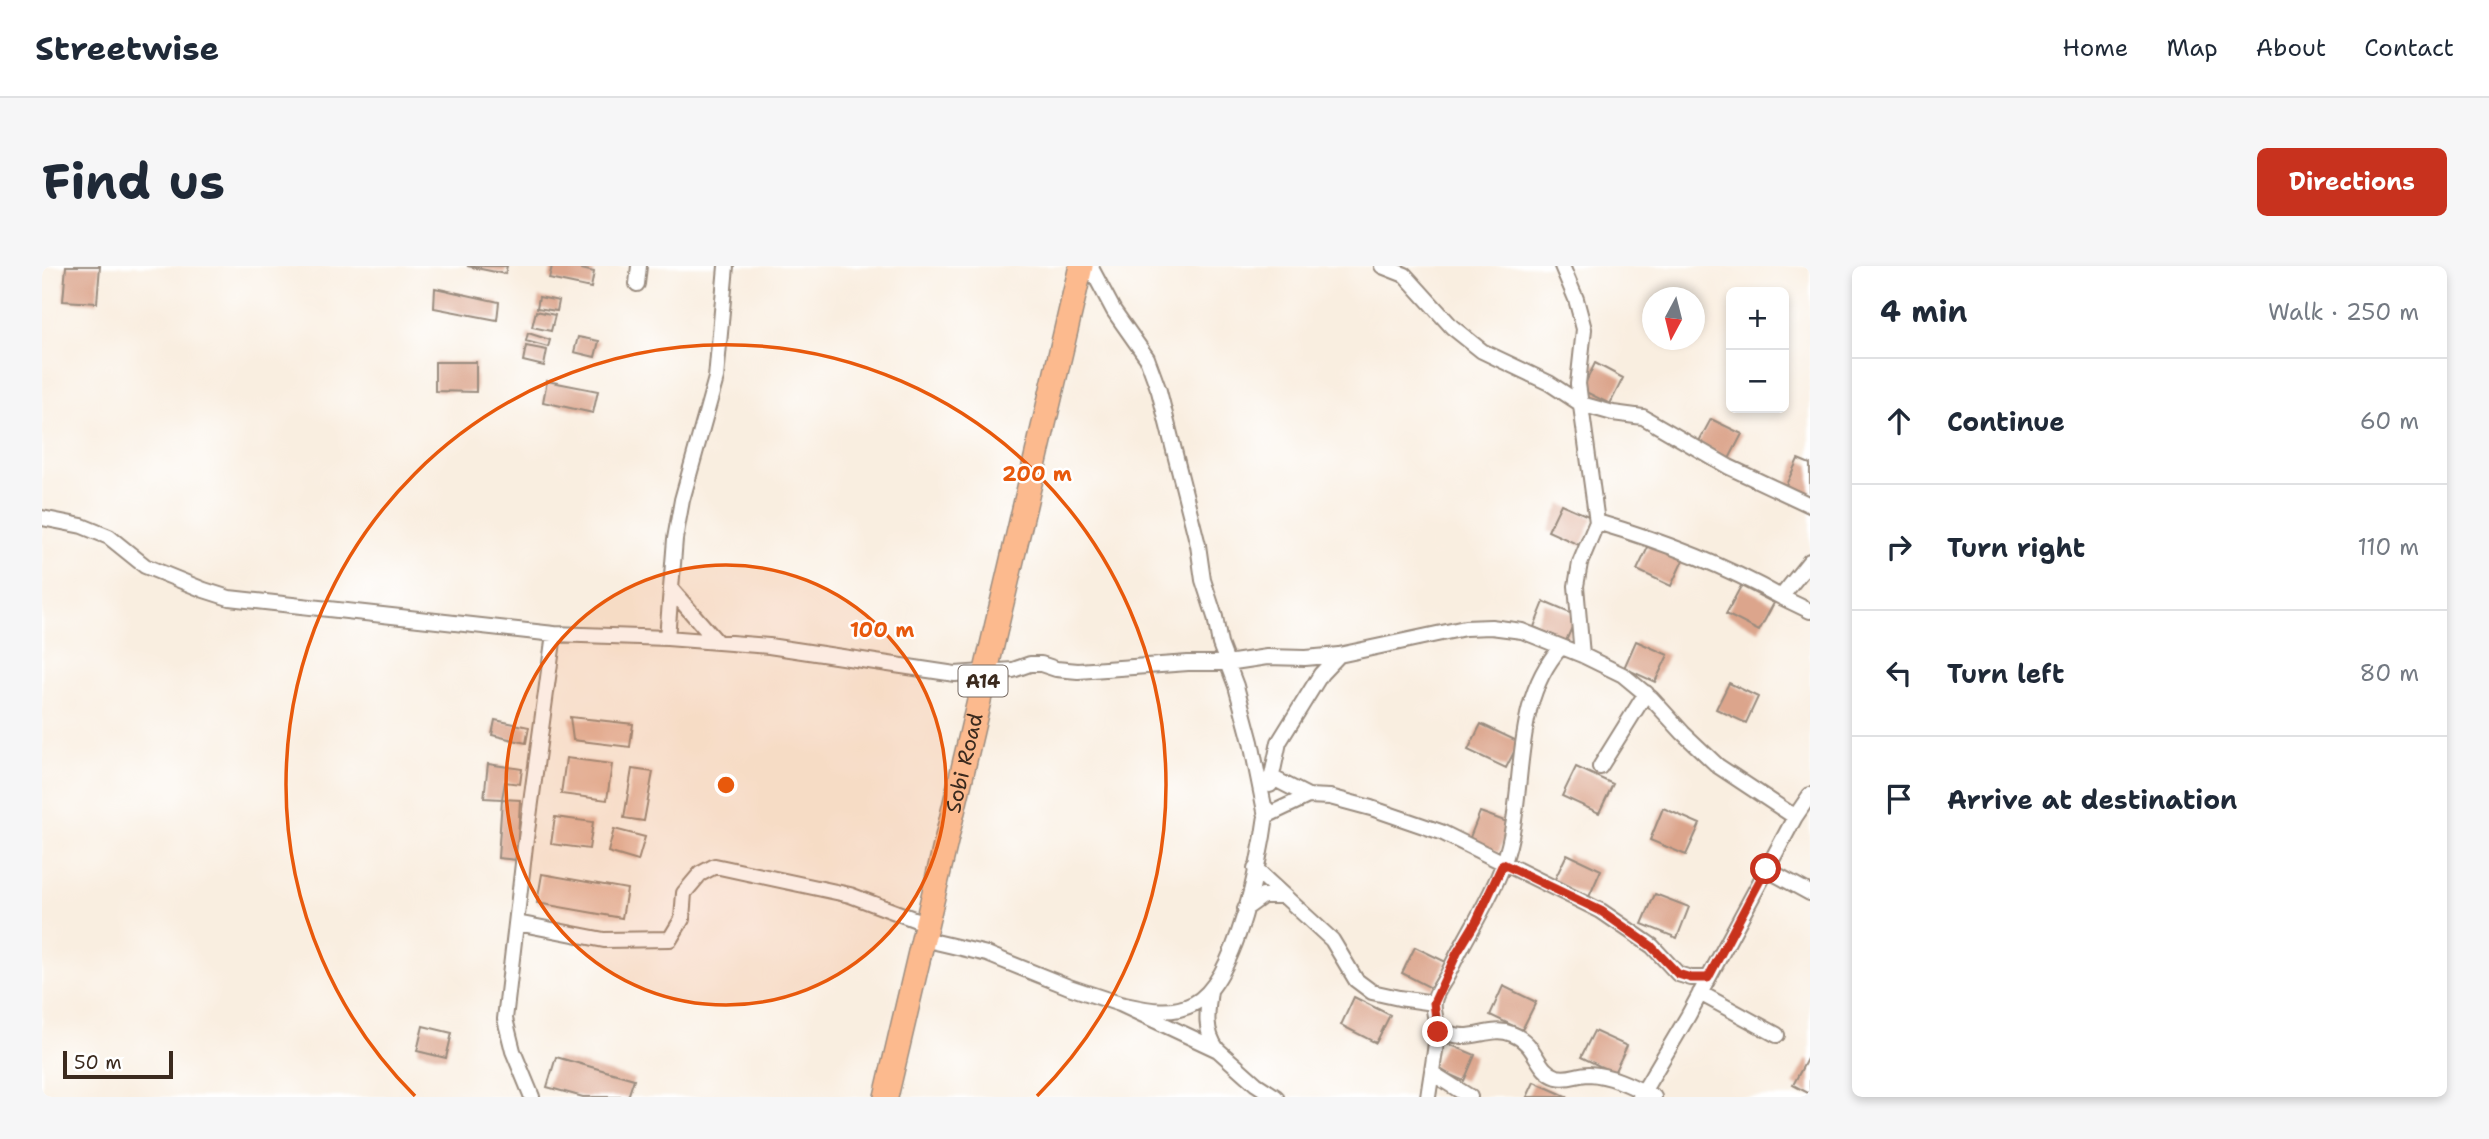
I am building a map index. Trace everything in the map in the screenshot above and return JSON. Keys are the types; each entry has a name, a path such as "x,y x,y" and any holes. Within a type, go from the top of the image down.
{"highway":[{"name":"Sobi Road","path":"886,1097 1081,266"}],"street":[{"path":"637,284 639,266"},
{"path":"667,638 675,539 682,500 716,378 726,266"},
{"path":"1090,266 1114,311 1147,358 1158,391 1198,545 1203,580 1251,742 1266,816"},
{"path":"1382,266 1405,275 1452,327 1482,351 1549,383 1581,404 1613,414 1643,417 1729,467 1810,505"},
{"path":"1562,266 1576,299 1584,329 1578,375 1597,522 1580,563 1576,586 1582,654"},
{"path":"42,519 82,526 109,537 145,566 229,597 554,634 667,638 769,646 954,674 985,674 1013,670 1030,664 1079,671 1188,663 1227,663 1268,657 1306,658 1339,655 1465,628 1491,627 1522,631 1582,654 1623,675 1646,694 1718,766 1795,817"},
{"path":"1597,522 1679,547 1744,576 1810,611"},
{"path":"1781,597 1810,561"},
{"path":"671,589 717,642"},
{"path":"532,1097 513,1051 505,1019 554,634"},
{"path":"1428,1097 1438,1032 1434,1003 1503,864 1516,816 1524,729 1540,677 1561,647"},
{"path":"1120,1004 1166,1011 1182,1009 1196,1003 1210,990 1225,969 1238,942 1266,816 1279,742 1321,674 1339,655"},
{"path":"1600,767 1646,694"},
{"path":"1271,776 1308,796 1330,797 1371,808 1441,832 1601,911 1651,946 1678,974 1691,978 1708,978"},
{"path":"1438,1032 1466,1036 1484,1031 1511,1033 1531,1045 1541,1067 1555,1076 1570,1079 1582,1074 1598,1074 1617,1080 1646,1095 1766,869 1810,795"},
{"path":"1266,816 1308,796"},
{"path":"517,923 604,940 670,939 681,919 684,893 699,874 715,866 850,895 925,931 1120,1004 1218,1050"},
{"path":"1255,869 1332,940 1356,980 1372,992 1434,1003"},
{"path":"1766,869 1810,893"},
{"path":"1245,909 1263,896 1282,896"},
{"path":"1210,990 1207,1023 1209,1037 1218,1050 1256,1084 1276,1097"},
{"path":"1700,993 1777,1035"},
{"path":"1432,1073 1471,1097"}],"building":[{"path":"66,266 100,266 97,303 63,301"},
{"path":"467,266 507,266 505,274"},
{"path":"552,266 580,266 581,269 594,272 591,288 549,279"},
{"path":"435,288 499,302 497,320 434,308"},
{"path":"539,297 559,301 557,311 537,308"},
{"path":"536,311 555,315 551,331 532,327"},
{"path":"528,333 550,340 548,347 526,341"},
{"path":"578,337 599,341 595,357 574,352"},
{"path":"526,346 547,350 544,366 523,361"},
{"path":"435,362 476,362 476,392 435,391"},
{"path":"1595,363 1623,378 1610,404 1582,390"},
{"path":"547,381 598,391 593,413 543,402"},
{"path":"1711,419 1742,434 1729,459 1698,443"},
{"path":"1798,459 1810,464 1810,498 1785,487"},
{"path":"1561,504 1593,518 1581,546 1548,531"},
{"path":"1651,541 1685,556 1671,586 1637,570"},
{"path":"1741,586 1774,603 1759,631 1726,614"},
{"path":"1544,602 1577,616 1566,641 1534,627"},
{"path":"1636,641 1668,655 1655,682 1624,668"},
{"path":"1729,683 1758,697 1746,723 1716,709"},
{"path":"570,717 633,724 630,747 573,740"},
{"path":"495,720 529,727 526,743 492,735"},
{"path":"1481,724 1519,742 1506,768 1468,750"},
{"path":"566,758 612,764 607,800 561,794"},
{"path":"488,764 522,769 520,784 505,782 502,799 484,798"},
{"path":"1576,767 1613,784 1599,813 1562,796"},
{"path":"632,769 653,772 644,821 624,818"},
{"path":"502,799 520,800 517,860 498,858"},
{"path":"1663,808 1700,824 1686,855 1650,840"},
{"path":"1480,812 1510,823 1499,852 1469,840"},
{"path":"555,817 593,822 589,849 551,844"},
{"path":"614,829 645,837 638,861 608,852"},
{"path":"1567,854 1601,870 1589,897 1554,881"},
{"path":"542,874 627,889 622,918 537,903"},
{"path":"1655,894 1689,907 1677,938 1642,924"},
{"path":"1415,947 1446,962 1433,989 1402,973"},
{"path":"1503,986 1536,1002 1522,1030 1490,1015"},
{"path":"1354,997 1390,1015 1376,1043 1341,1025"},
{"path":"423,1026 452,1033 446,1058 417,1051"},
{"path":"1594,1031 1627,1046 1614,1073 1581,1057"},
{"path":"1444,1042 1475,1055 1464,1081 1433,1067"},
{"path":"556,1057 634,1079 628,1097 583,1097 547,1087"},
{"path":"1807,1059 1810,1060 1810,1094 1793,1085"},
{"path":"1534,1082 1568,1097 1527,1097"}],"route":[{"path":"1438,1032 1434,1003 1503,864 1601,911 1651,946 1678,974 1691,978 1708,978 1766,869"}]}
